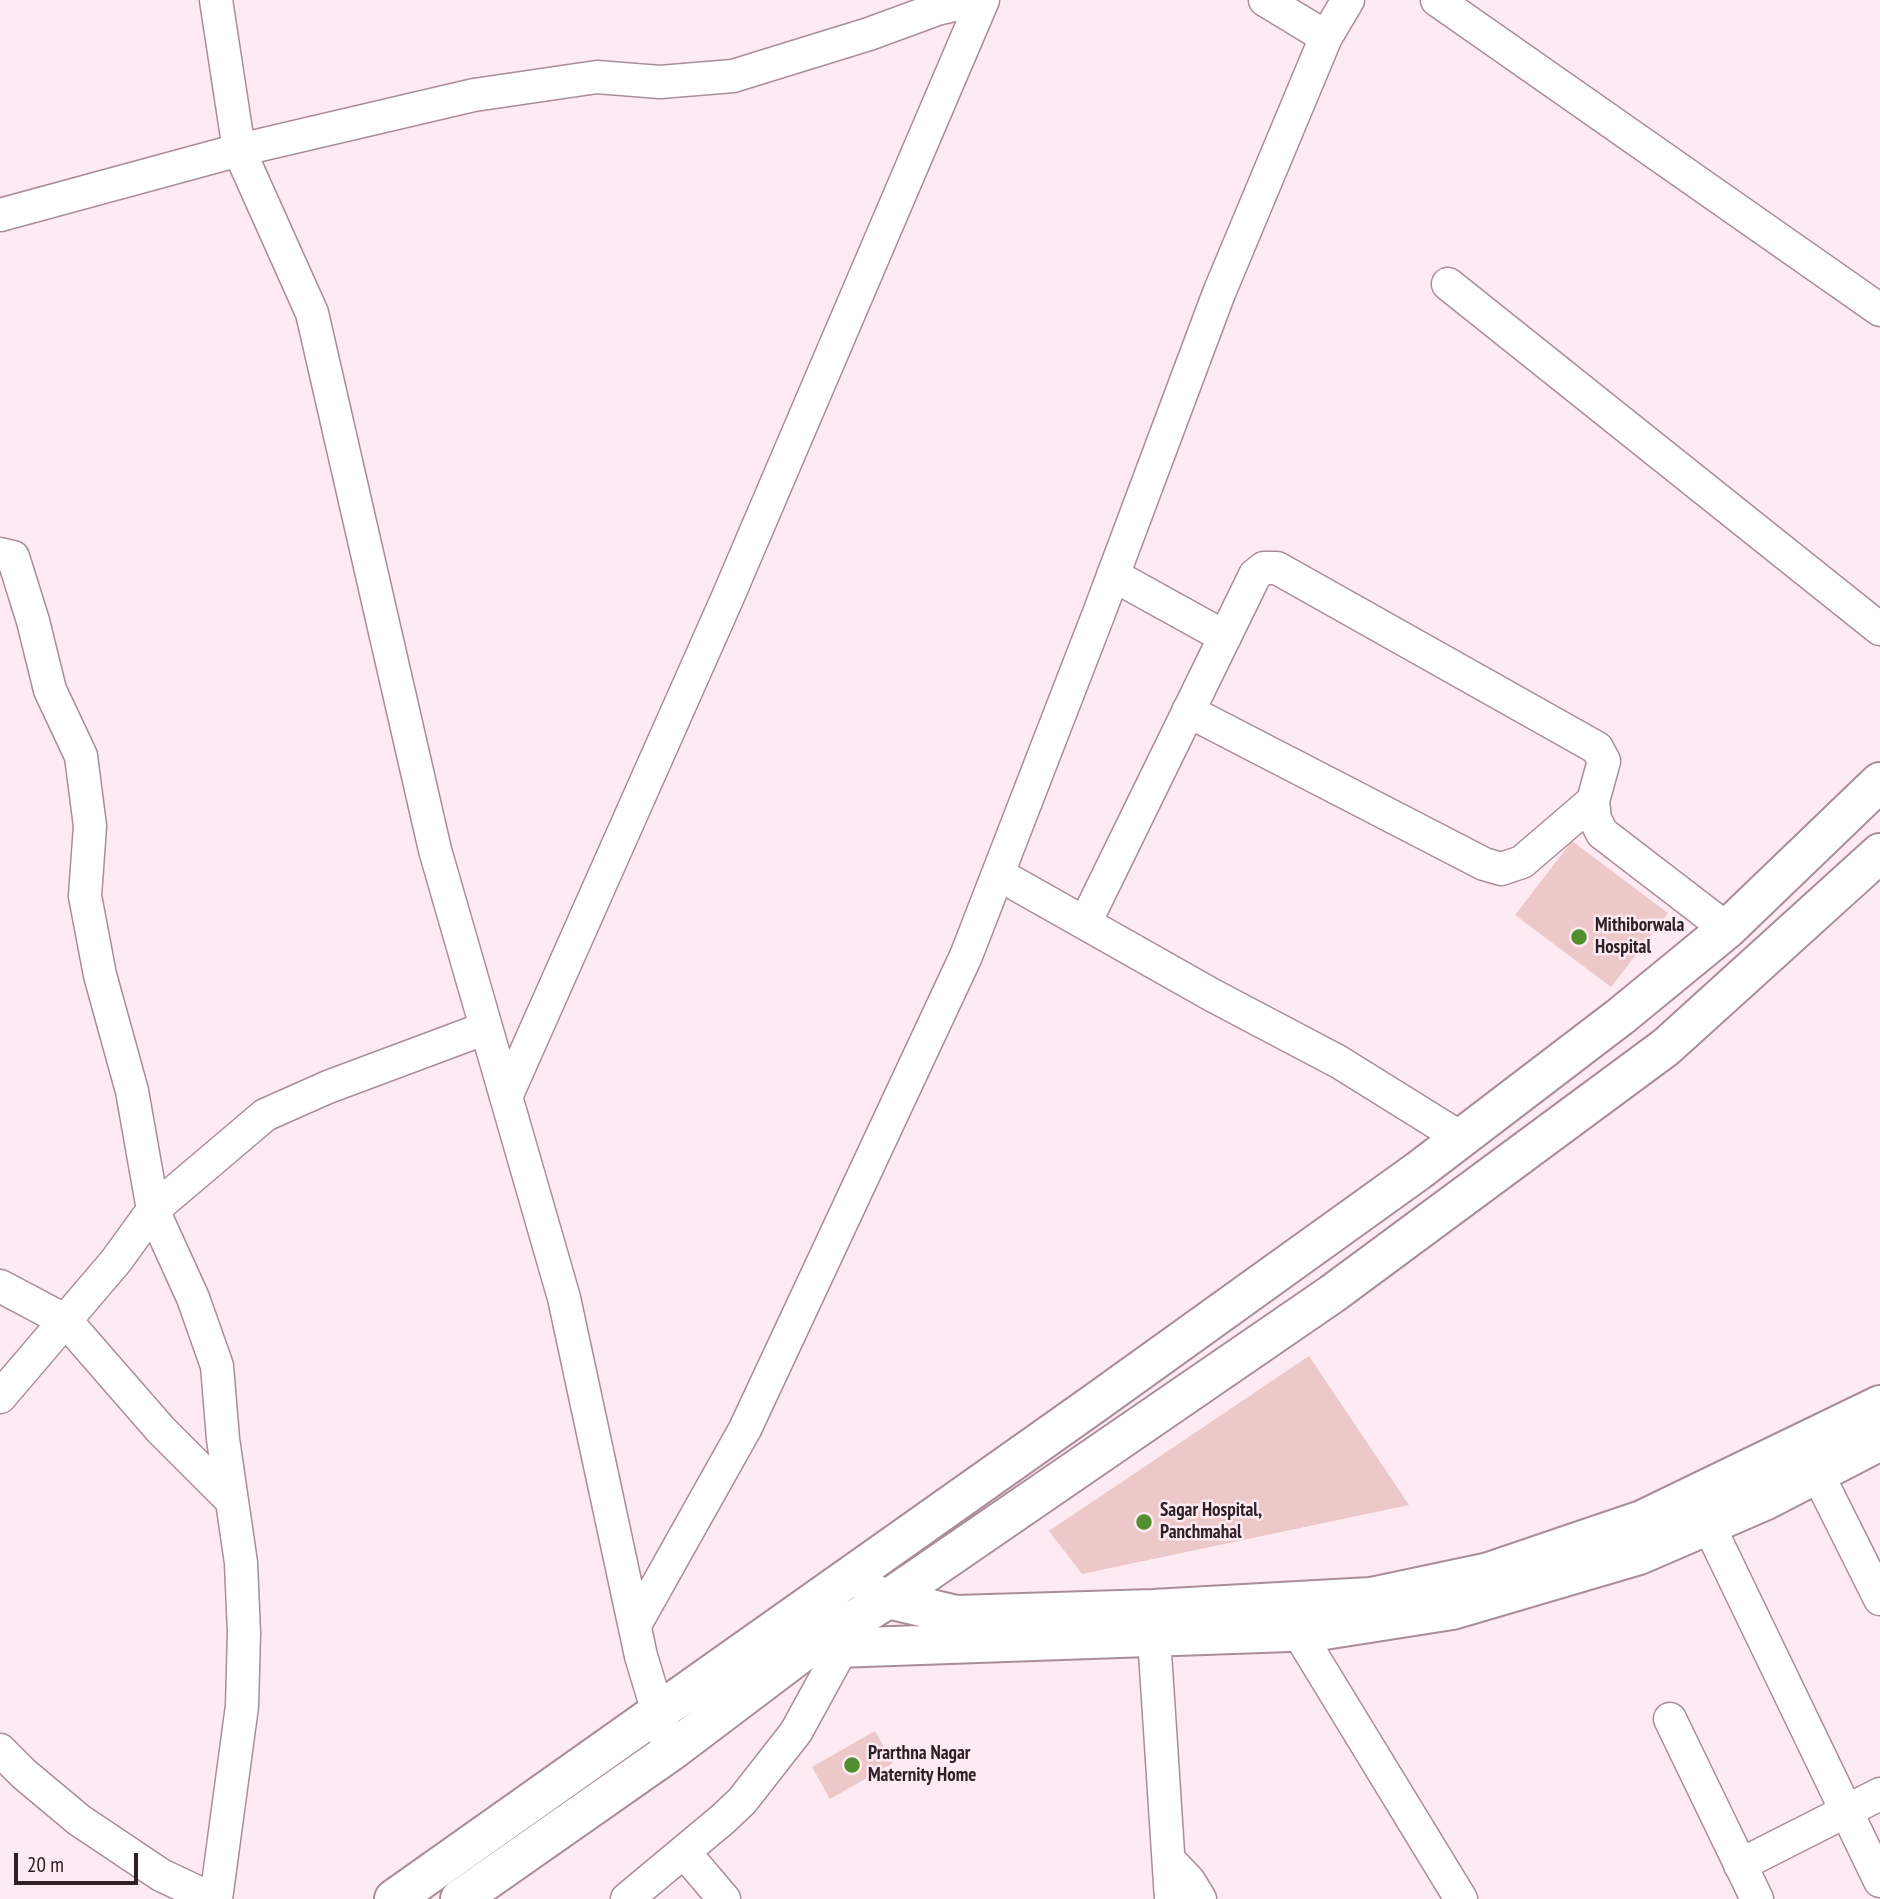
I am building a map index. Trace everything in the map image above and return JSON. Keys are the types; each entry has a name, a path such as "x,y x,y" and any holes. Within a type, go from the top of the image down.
{"main road":[{"path":"394,1899 1128,1379 1461,1138 1621,1016 1727,929 1880,782"},
{"path":"460,1899 1332,1294 1666,1046 1880,853"},
{"path":"845,1580 888,1600 956,1615 1153,1609 1371,1597 1489,1572 1642,1520 1880,1405"},
{"path":"762,1639 823,1649 1298,1632 1452,1610 1639,1555 1764,1501 1880,1441"}],"street":[{"path":"216,0 239,150 312,313 435,849 564,1298 641,1656 670,1752"},
{"path":"0,215 239,150 486,93 597,77 660,82 733,76 869,34 937,9 976,0"},
{"path":"506,1097 738,574 983,0"},
{"path":"1265,0 1326,37"},
{"path":"635,1625 745,1429 966,956 1219,293 1326,37 1348,0"},
{"path":"1437,0 1880,310"},
{"path":"1448,284 1880,629"},
{"path":"0,554 13,557 33,621 50,690 81,756 90,826 85,896 100,975 132,1091 153,1210 193,1298 217,1366 223,1439 241,1563 244,1633 242,1706 214,1899 161,1875 79,1820 0,1750"},
{"path":"1084,923 1255,575 1264,568 1277,568 1597,748 1604,761 1593,801 1595,819 1602,833 1727,929"},
{"path":"1113,575 1225,637"},
{"path":"1188,711 1484,864 1501,869 1522,862 1593,801"},
{"path":"998,874 1212,995 1339,1062 1461,1138"},
{"path":"0,1397 116,1261 153,1210 265,1115 328,1087 486,1028"},
{"path":"0,1286 66,1321 162,1430 232,1501"},
{"path":"1817,1473 1880,1599"},
{"path":"1709,1524 1880,1881"},
{"path":"1298,1632 1461,1899"},
{"path":"1154,1637 1171,1899"},
{"path":"627,1899 742,1801 796,1732 823,1649"},
{"path":"1670,1719 1757,1899"},
{"path":"1740,1865 1880,1794"},
{"path":"684,1852 724,1899"},
{"path":"1169,1860 1189,1881 1200,1899"}],"building":[{"path":"1572,841 1668,913 1611,987 1515,915"},
{"path":"1309,1356 1409,1505 1082,1574 1049,1531"},
{"path":"875,1731 893,1763 830,1799 812,1767"}],"place":[{"name":"Mithiborwala Hospital","path":"1579,937"},
{"name":"Sagar Hospital, Panchmahal","path":"1144,1522"},
{"name":"Prarthna Nagar Maternity Home","path":"852,1765"}]}
